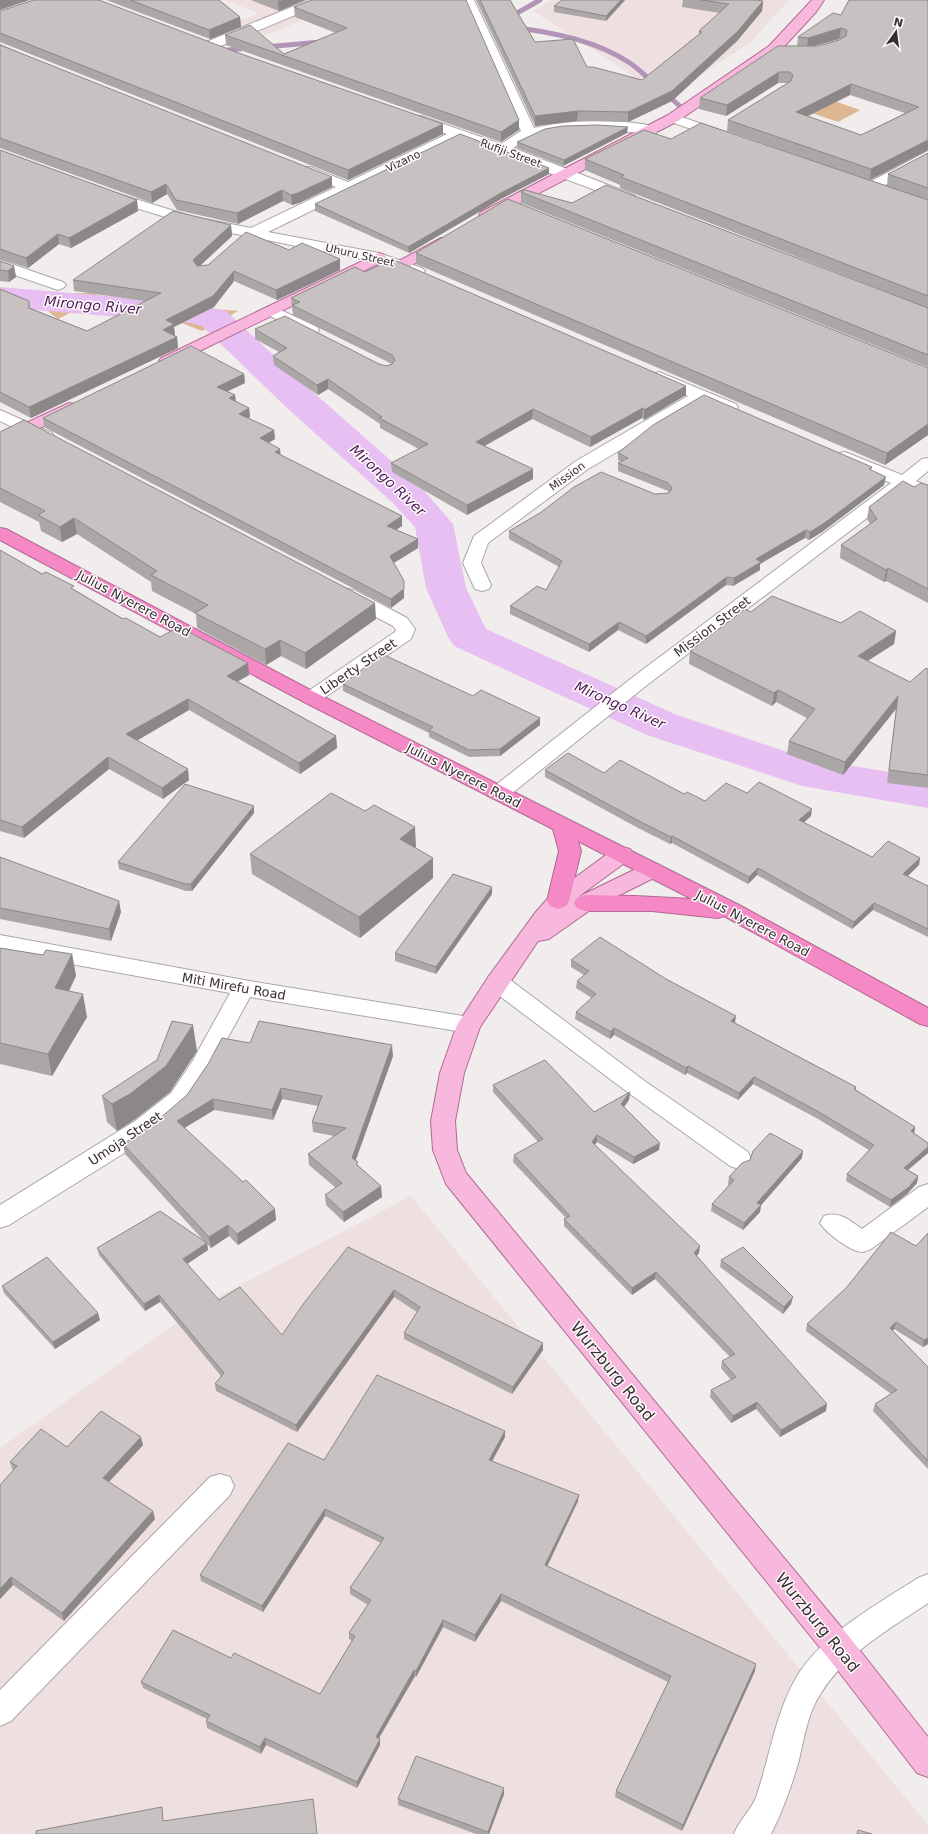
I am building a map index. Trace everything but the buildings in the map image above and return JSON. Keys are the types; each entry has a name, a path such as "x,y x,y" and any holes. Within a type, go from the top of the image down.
{"highway":[{"name":"Julius Nyerere Road","path":"0,533 311,698 733,911 928,1018"},
{"path":"558,901 566,877 570,851 562,824"},
{"path":"584,903 629,902 676,904 733,911"}],"main road":[{"path":"474,222 507,203 568,174 673,118 774,49 812,9 818,0"},
{"path":"402,265 454,234"},
{"path":"155,366 272,311 379,258"},
{"path":"0,441 85,400"},
{"name":"Wurzburg Road","path":"622,854 558,901 543,918 497,982 469,1025 452,1073 443,1121 445,1150 455,1177 840,1649 928,1762"},
{"name":"Wurzburg Road","path":"523,947 584,903 652,870"}],"street":[{"path":"214,46 320,0"},
{"path":"468,0 529,133"},
{"path":"197,40 230,52"},
{"path":"774,49 787,53"},
{"name":"Rufiji Street","path":"406,115 503,149 640,202"},
{"path":"673,118 736,140"},
{"path":"714,132 726,124"},
{"path":"503,149 529,133 595,125 651,130"},
{"name":"Vizano","path":"245,235 458,134"},
{"path":"871,187 928,155"},
{"path":"296,166 348,187"},
{"path":"856,181 885,192"},
{"name":"Uhuru Street","path":"95,189 123,200 191,221 245,235 379,258 402,265 429,277"},
{"path":"507,203 529,212"},
{"path":"283,218 379,258"},
{"path":"0,265 58,285"},
{"path":"272,311 322,336"},
{"path":"643,370 744,414"},
{"name":"Mission","path":"482,585 472,563 480,540 582,465 701,396"},
{"path":"0,415 64,446"},
{"path":"830,451 928,492"},
{"name":"Mission Street","path":"499,792 586,722 928,463"},
{"path":"582,465 603,474"},
{"name":"Liberty Street","path":"311,698 404,635 406,629 400,622 337,589"},
{"name":"Miti Mirefu Road","path":"0,943 244,988 469,1025"},
{"path":"497,982 638,1088 739,1159"},
{"name":"Umoja Street","path":"0,1218 144,1128 180,1099 200,1068 244,988"},
{"path":"833,1223 862,1242 928,1194"},
{"path":"0,1711 220,1486"},
{"path":"750,1834 757,1829 772,1795 797,1709 810,1682 840,1649 928,1587"}],"shaded area":[{"path":"224,0 349,0 237,48 203,36 259,13"},
{"path":"552,0 789,0 750,43 666,97 533,11"},
{"path":"806,91 860,110 838,122 783,103"},
{"path":"13,291 22,294 90,293 131,302 238,311 202,331 156,313 119,313 78,309 58,319 39,304 9,301 0,295"},
{"path":"411,1196 928,1825 928,1834 0,1834 0,1448 200,1306"}],"waterway":[{"path":"508,18 540,0"},
{"path":"517,28 561,35 604,49 630,63 654,83"},
{"path":"265,47 321,42"},
{"path":"219,51 248,48"},
{"path":"665,93 682,108 677,111"},
{"name":"Mirongo River","path":"0,297 191,313 214,318 300,400 407,495 434,524 446,588 469,637 662,725 802,772 928,793"}]}
